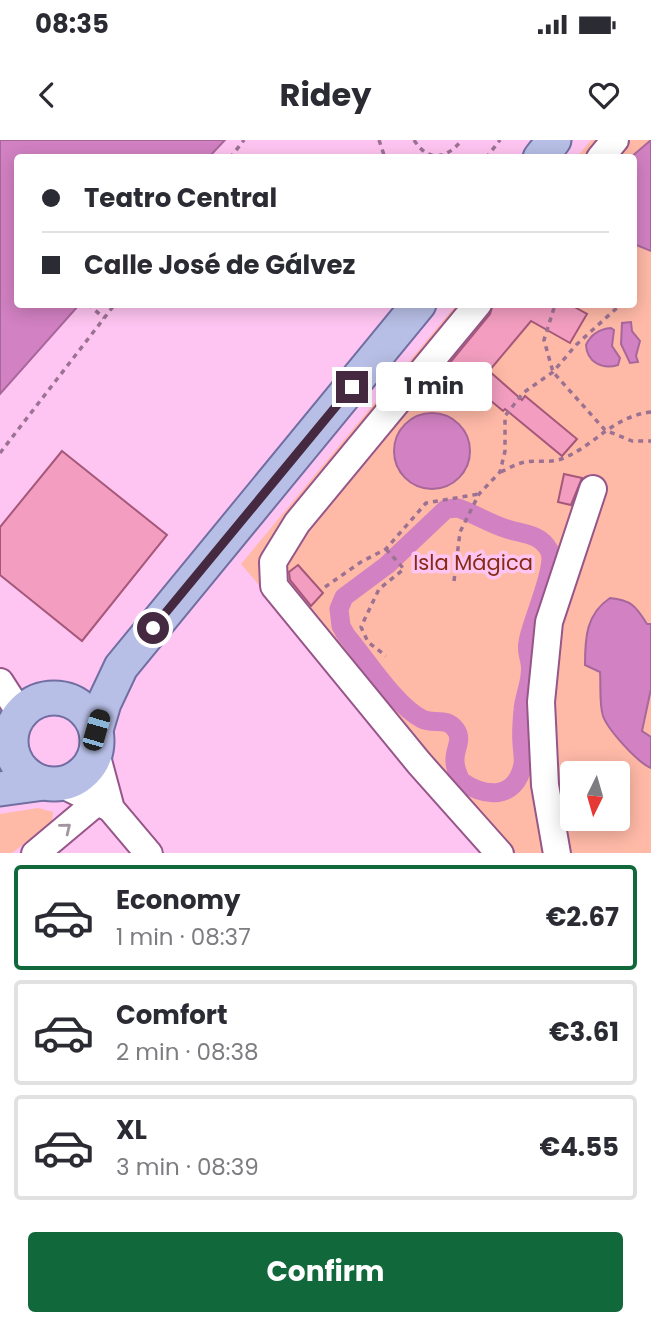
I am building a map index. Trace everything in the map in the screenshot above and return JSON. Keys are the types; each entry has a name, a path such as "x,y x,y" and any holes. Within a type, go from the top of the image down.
{"main road":[{"path":"543,154 554,140"},
{"path":"0,789 53,784 83,773 96,741 104,703 121,667 416,308"},
{"path":"53,784 25,774 5,754 20,713 35,702 81,695 121,667"},
{"path":"53,698 80,706 90,717 96,741"}],"street":[{"path":"603,154 615,140"},
{"path":"475,308 297,523 273,562 274,586 419,763 500,853"},
{"path":"557,853 545,785 541,702 543,676 549,622 593,489"},
{"path":"0,682 20,713"},
{"path":"96,741 104,806"},
{"path":"53,784 104,806 149,853"},
{"path":"35,853 104,806"}],"path":[{"path":"233,154 244,140"},
{"path":"414,140 421,150 429,154"},
{"path":"446,154 462,140"},
{"path":"489,154 500,140"},
{"path":"93,308 104,317"},
{"path":"0,453 112,308"},
{"path":"554,308 544,340 553,372 605,430 632,441 651,441"},
{"path":"500,472 505,451 505,416 523,393 553,372 576,345 616,308"},
{"path":"454,581 460,532 479,494 500,472 522,462 561,460 634,414 651,412"},
{"path":"326,587 386,548 426,503 479,494"},
{"path":"386,548 404,569 379,589 361,627 368,642 386,656"}],"green space":[{"name":"Isla Mágica","path":"591,140 651,140 651,853 489,853 241,564 454,308 637,308 637,154 579,154"},
{"path":"38,808 53,812 52,822 12,853 0,853 0,814"}],"shaded area":[{"path":"0,140 225,140 212,154 14,154 14,308 76,308 0,394"},
{"path":"651,140 651,251 637,245 637,154 635,154"},
{"path":"631,322 632,331 640,341 636,356 638,362 630,363 621,344 622,323"},
{"path":"611,328 614,330 612,346 620,358 618,365 601,365 589,356 586,345 596,333"},
{"path":"432,413 447,416 459,424 467,436 470,451 467,466 459,478 447,486 432,489 417,486 405,478 397,466 394,451 397,436 405,424 417,416"},
{"path":"610,598 632,605 647,624 651,624 651,689 642,731 651,737 651,768 631,753 606,722 601,706 600,672 585,665 588,627 596,611"}],"building":[{"path":"492,308 576,308 587,314 570,343 531,321 489,371 522,400 525,396 577,439 562,456 448,365 490,314"},
{"path":"62,451 167,535 82,641 0,575 0,527"},
{"path":"564,474 582,478 571,505 558,502"},
{"path":"298,565 323,593 311,606 290,580 289,572"}],"waterway":[{"path":"458,508 501,527 536,537 545,544 551,558 547,581 527,645 531,669 522,718 523,764 514,784 499,792 480,791 461,781 455,764 459,738 456,730 448,723 426,721 402,703 341,626 339,609 344,597 387,565 446,509 458,508"}],"route":[{"path":"153,628 352,387"}]}
